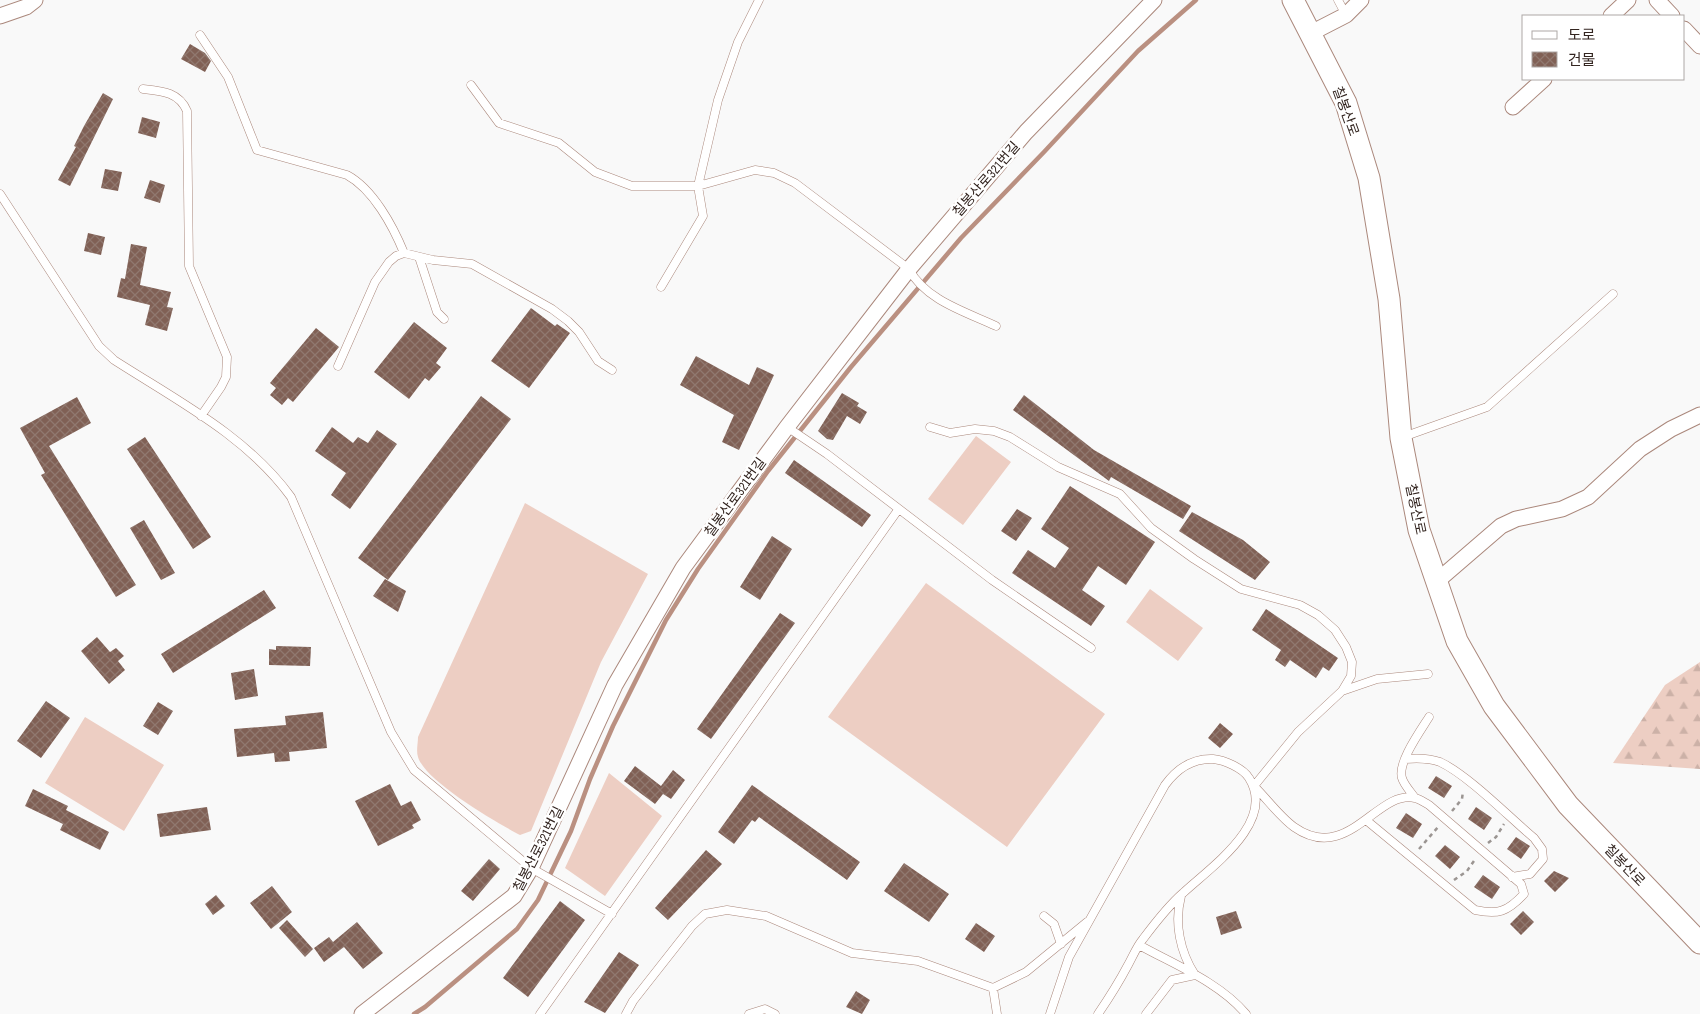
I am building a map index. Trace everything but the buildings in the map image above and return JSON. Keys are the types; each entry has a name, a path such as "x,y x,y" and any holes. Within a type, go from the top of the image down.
{"street":[{"path":"0,16 26,7 36,0"},
{"name":"칠봉산로321번길","path":"362,1014 514,896 531,868 616,686 683,568 787,427 1026,132 1114,38 1154,0"},
{"name":"칠봉산로","path":"1293,0 1346,103 1369,178 1388,299 1401,438 1419,530 1457,641 1494,706 1568,805 1700,943"},
{"path":"1311,33 1346,15 1361,0"},
{"path":"1612,15 1628,0"},
{"path":"1657,0 1671,15"},
{"path":"1685,30 1700,46"},
{"path":"1513,107 1543,80"},
{"path":"1436,582 1501,526 1516,519 1562,509 1588,497 1640,449 1671,429 1700,415"}],"lane":[{"path":"661,287 703,216 698,186 718,100 738,42 759,0"},
{"path":"1338,0 1346,15"},
{"path":"200,35 228,77 257,150 347,175 359,182 379,208 404,253"},
{"path":"471,85 499,123 559,143 594,172 632,186 698,186 755,170 774,173 795,183 826,204 912,274 928,293 996,326"},
{"path":"143,89 167,92 176,96 183,102 187,111 189,266 227,357 228,368 224,382 201,416"},
{"path":"0,194 99,346 114,360 241,443 263,462 292,497 391,732 414,770 531,868 562,883 612,914"},
{"path":"338,366 376,282 389,262 396,256 404,253 419,257 472,264 552,309 580,332 598,361 612,370"},
{"path":"419,257 437,312 444,320"},
{"path":"1401,438 1487,408 1613,294"},
{"path":"787,427 808,440 992,580 1091,648"},
{"path":"930,427 950,433 975,429 994,431 1010,437 1058,467 1120,494 1151,528 1194,559 1241,589 1281,598 1318,615 1335,630 1346,647 1352,662 1351,676 1342,691 1298,732 1254,786 1257,804 1249,824 1235,847 1181,894 1139,945 1098,1014"},
{"path":"540,1014 898,510"},
{"path":"1342,691 1377,679 1428,674"},
{"path":"1366,820 1475,910 1492,914 1506,909 1524,894 1521,884 1429,805 1415,798 1402,780 1401,772 1405,759 1429,716"},
{"path":"1405,759 1418,758 1438,761 1457,772 1534,838 1542,849 1544,859 1530,874 1512,877"},
{"path":"1050,1014 1069,957 1165,785 1176,770 1196,761 1213,759 1231,765 1247,775 1254,786 1294,827 1307,834 1320,837 1337,836 1357,828 1387,804 1402,799 1415,798"},
{"path":"1181,894 1178,907 1181,947 1196,975"},
{"path":"626,1014 633,1001 692,926 705,914 727,910 766,916 852,953 918,961 993,988 1026,972 1090,919"},
{"path":"1044,916 1054,924 1061,944"},
{"path":"1139,945 1196,975 1226,994 1246,1014"},
{"path":"1146,1014 1172,980 1196,975"},
{"path":"993,988 997,1014"},
{"path":"749,1014 765,1009 775,1014"}],"green space":[{"path":"976,436 1011,462 963,525 928,499"},
{"path":"525,503 648,574 601,662 531,831 520,835 479,811 447,789 423,767 417,750 418,737"},
{"path":"926,583 1105,714 1007,847 828,717"},
{"path":"1150,589 1203,628 1178,661 1126,622"},
{"path":"1700,662 1700,769 1613,763 1665,685"},
{"path":"85,717 164,765 124,831 45,783"},
{"path":"609,773 662,816 605,896 565,868"}],"waterway":[{"path":"414,1014 425,1007 517,929 538,900 571,831 590,779 613,726 666,620 698,569 768,471 851,367 961,238 1138,51 1196,0"}]}
